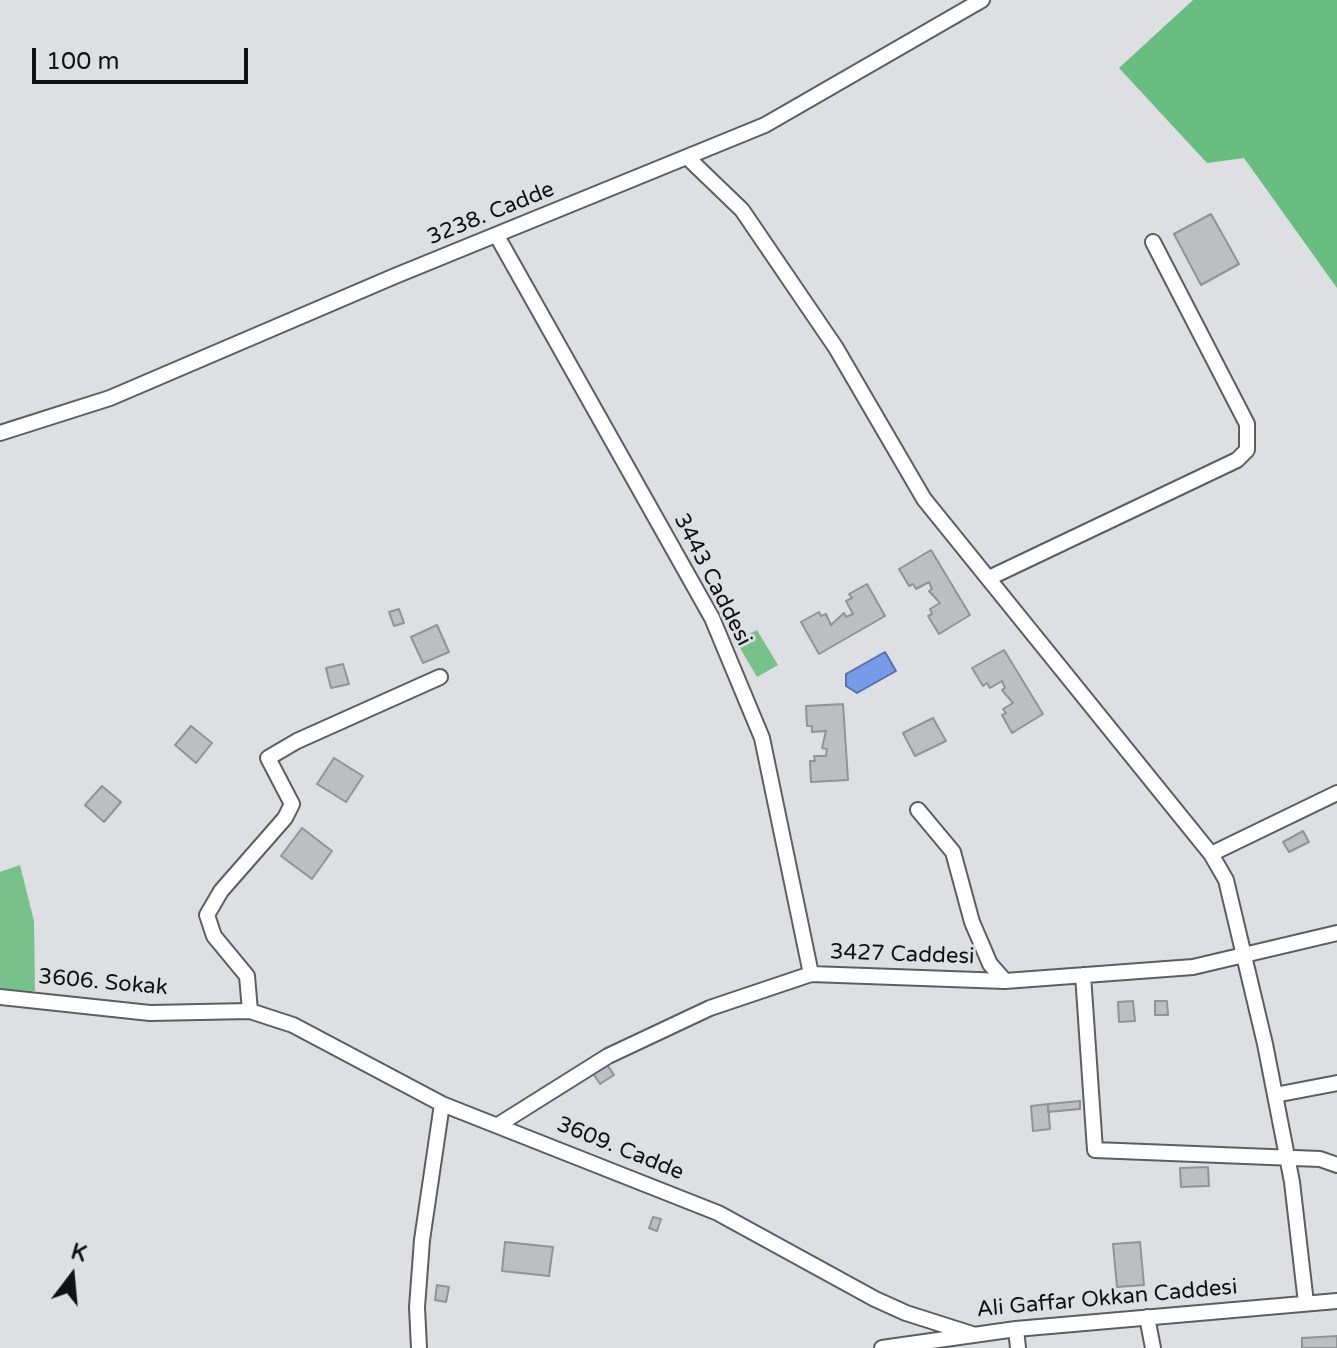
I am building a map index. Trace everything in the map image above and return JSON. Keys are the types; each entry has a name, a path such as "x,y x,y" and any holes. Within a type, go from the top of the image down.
{"street":[{"name":"3238. Cadde","path":"0,433 110,398 765,125 982,0"},
{"path":"688,158 742,210 836,348 924,499 1211,854 1226,880 1287,1158 1306,1303"},
{"name":"3443 Caddesi","path":"497,236 712,618 762,738 811,974"},
{"path":"989,578 1237,460 1247,450 1247,424 1153,242"},
{"path":"250,1011 247,976 214,936 207,915 221,891 285,818 292,804 268,758 297,741 440,677"},
{"path":"1211,854 1337,793"},
{"path":"918,810 953,852 972,922 990,964 1005,981"},
{"name":"3427 Caddesi","path":"498,1125 608,1056 710,1008 811,974 1005,981 1193,967 1337,933"},
{"path":"1083,975 1095,1150 1320,1159 1337,1165"},
{"name":"3606. Sokak","path":"0,997 150,1013 250,1011"},
{"name":"3609. Cadde","path":"250,1011 293,1025 442,1104 718,1213 906,1313 972,1334"},
{"path":"1275,1095 1337,1083"},
{"path":"419,1348 417,1307 422,1240 442,1104"},
{"name":"Ali Gaffar Okkan Caddesi","path":"882,1348 1016,1329 1337,1301"},
{"path":"1147,1317 1153,1348"},
{"path":"1016,1329 1018,1348"}],"green space":[{"path":"1193,0 1337,0 1337,288 1244,158 1207,163 1119,68"},
{"path":"757,630 778,665 757,677 736,641"},
{"path":"20,865 34,921 35,991 0,990 0,872"}],"water":[{"path":"885,652 896,671 857,693 846,686 846,674"}],"building":[{"path":"1211,214 1239,264 1201,285 1174,234"},
{"path":"931,550 970,615 939,634 928,616 932,614 930,609 940,603 929,591 932,589 929,582 916,589 913,584 909,586 899,569"},
{"path":"867,584 885,616 819,654 801,622 819,612 821,616 826,614 831,625 844,613 846,617 853,614 846,601 852,598 849,594"},
{"path":"399,609 404,623 394,626 389,612"},
{"path":"437,625 449,652 423,663 411,637"},
{"path":"1004,650 1043,714 1012,733 1002,715 1006,713 1003,709 1013,703 1002,690 1005,688 1002,681 990,688 987,683 983,686 972,668"},
{"path":"343,664 349,684 331,688 326,668"},
{"path":"843,704 848,780 811,782 810,761 815,761 814,756 826,756 827,749 822,748 826,731 812,732 812,726 807,726 806,706"},
{"path":"933,718 946,741 915,756 903,733"},
{"path":"191,726 212,743 196,763 175,745"},
{"path":"334,758 363,776 346,802 317,784"},
{"path":"102,786 121,802 104,822 85,805"},
{"path":"302,828 332,851 312,879 281,856"},
{"path":"1303,831 1309,842 1289,852 1283,842"},
{"path":"1133,1001 1135,1021 1119,1022 1118,1002"},
{"path":"1155,1001 1167,1001 1168,1015 1155,1015"},
{"path":"606,1063 614,1075 600,1084 592,1072"},
{"path":"1080,1101 1080,1109 1048,1112 1048,1104"},
{"path":"1048,1104 1050,1129 1033,1131 1031,1106"},
{"path":"1208,1167 1209,1186 1181,1187 1180,1168"},
{"path":"653,1217 661,1219 657,1231 649,1228"},
{"path":"505,1242 553,1247 549,1276 502,1271"},
{"path":"1140,1242 1144,1285 1117,1287 1113,1244"},
{"path":"437,1285 449,1287 446,1302 435,1300"},
{"path":"1337,1336 1337,1348 1302,1348 1302,1338"}]}
